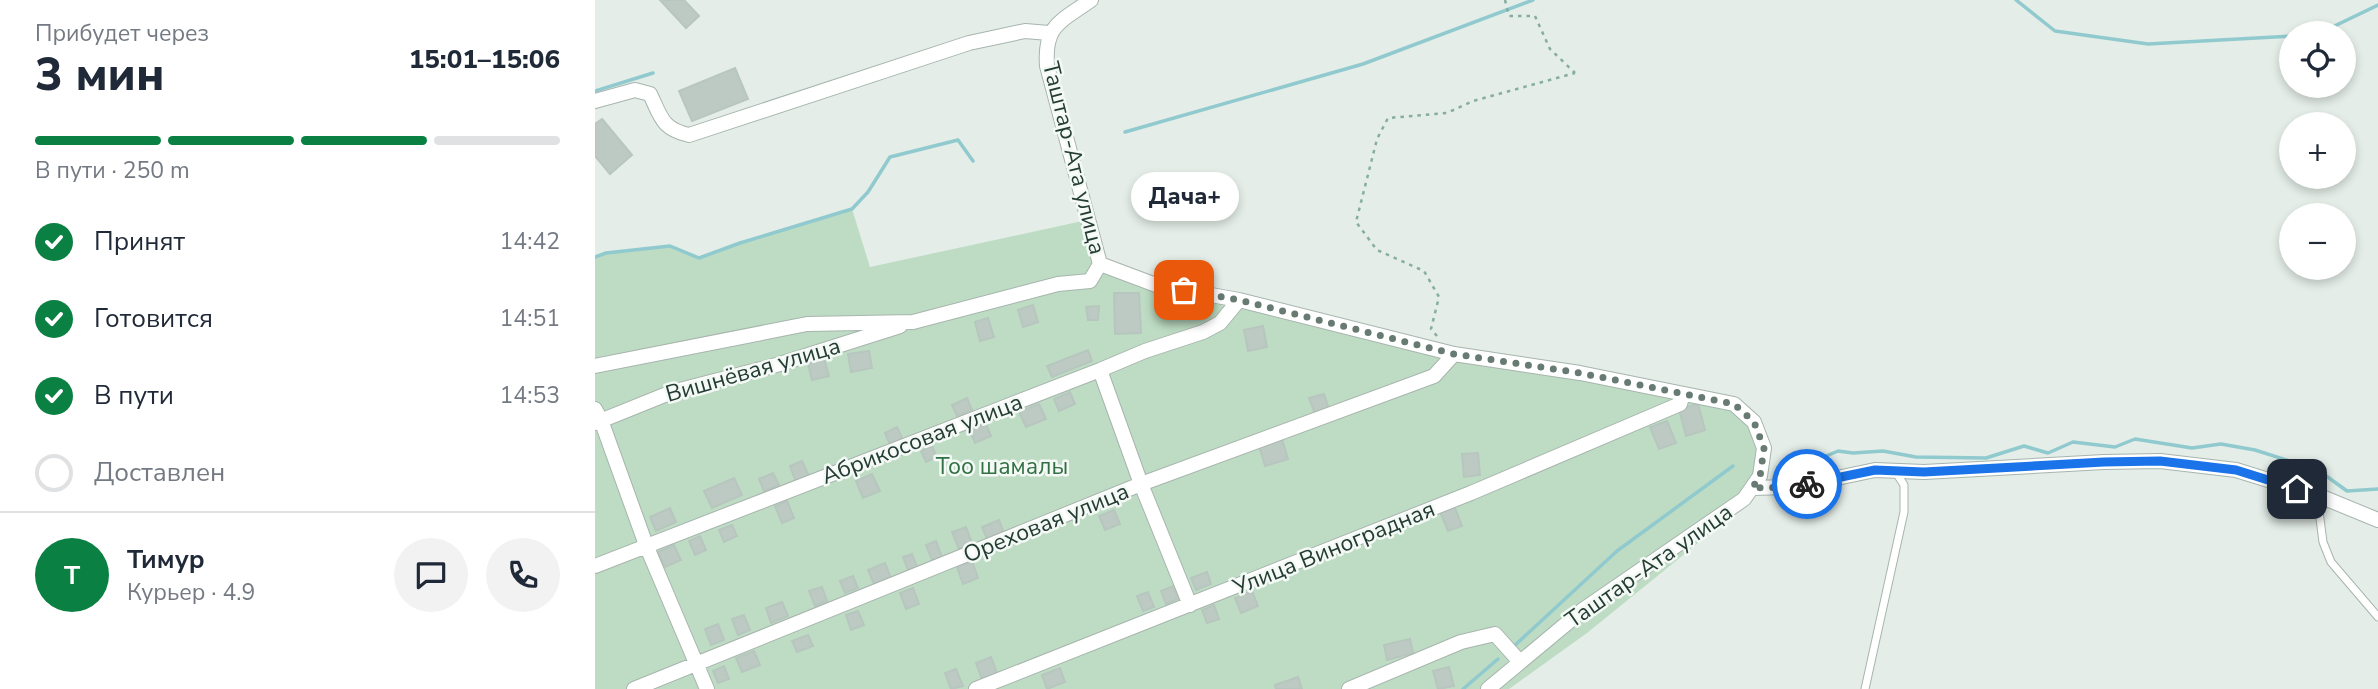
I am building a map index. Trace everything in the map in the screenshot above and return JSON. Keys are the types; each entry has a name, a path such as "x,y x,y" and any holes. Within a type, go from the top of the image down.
{"street":[{"name":"Таштар-Ата улица","path":"1091,0 1049,33 1046,49 1047,66 1100,264 1156,285 1239,300 1454,354 1580,373 1734,404 1754,422 1764,448 1760,477 1744,499 1584,609 1488,689"},
{"path":"595,102 635,90 650,94 663,123 675,132 689,135 969,43 1025,31 1049,33"},
{"path":"595,366 807,324 913,322 1058,284 1090,281 1100,264"},
{"name":"Абрикосовая улица","path":"595,566 1145,351 1203,332 1220,323 1239,300"},
{"name":"Вишнёвая улица","path":"597,417 672,392 780,364 913,322"},
{"name":"Ореховая улица","path":"634,689 1141,484 1434,376 1454,354"},
{"path":"1100,370 1141,484 1190,605"},
{"name":"Улица Виноградная","path":"976,689 1471,494 1680,404 1683,394"},
{"path":"597,417 646,545 707,689"},
{"path":"1752,488 1794,487 1875,470 1924,472 2160,461 2236,470 2317,495 2378,520"},
{"path":"1349,689 1461,642 1495,634 1520,662"}],"lane":[{"path":"1865,689 1904,512 1904,485 1895,471"},
{"path":"2317,495 2323,542 2331,562 2378,617"}],"path":[{"path":"1439,338 1431,329 1439,297 1424,271 1377,250 1356,222 1377,139 1388,118 1447,113 1472,101 1575,73 1550,49 1535,16 1509,16 1505,0"}],"green space":[{"name":"Тоо шамалы","path":"852,209 870,267 1087,220 1100,264 1454,354 1734,404 1764,448 1744,499 1719,526 1587,633 1509,689 595,689 595,257 606,253 670,246 699,258"}],"building":[{"path":"660,0 684,0 699,16 686,28"},
{"path":"735,68 748,99 692,121 679,91"},
{"path":"602,119 632,155 610,174 595,156 595,124"},
{"path":"1114,293 1139,293 1141,333 1115,334"},
{"path":"1033,305 1038,322 1023,327 1018,310"},
{"path":"1099,306 1098,320 1088,320 1086,307"},
{"path":"988,318 994,337 980,341 975,322"},
{"path":"1263,326 1267,347 1248,351 1244,330"},
{"path":"1088,350 1092,361 1052,377 1047,366"},
{"path":"869,351 872,368 851,372 848,354"},
{"path":"824,359 829,376 812,380 808,364"},
{"path":"1070,392 1075,404 1059,411 1054,399"},
{"path":"1324,394 1329,409 1315,414 1309,398"},
{"path":"967,398 972,410 957,416 952,405"},
{"path":"1039,404 1046,419 1026,427 1019,412"},
{"path":"1698,404 1705,430 1686,436 1679,409"},
{"path":"1667,421 1676,443 1659,449 1650,427"},
{"path":"986,424 991,436 975,443 970,431"},
{"path":"897,427 903,440 890,445 885,433"},
{"path":"1282,439 1288,459 1265,466 1259,446"},
{"path":"932,446 937,457 926,462 921,451"},
{"path":"1478,453 1480,475 1464,477 1462,454"},
{"path":"802,461 809,476 796,482 790,466"},
{"path":"773,473 779,485 764,491 759,479"},
{"path":"872,474 880,491 863,498 856,481"},
{"path":"734,478 742,495 712,508 704,491"},
{"path":"787,501 794,518 782,523 775,506"},
{"path":"1453,503 1462,526 1448,531 1439,509"},
{"path":"670,508 676,522 656,531 650,517"},
{"path":"1114,510 1120,524 1105,530 1099,516"},
{"path":"999,520 1004,533 987,539 982,527"},
{"path":"732,525 737,536 724,542 719,530"},
{"path":"966,527 972,543 959,549 952,532"},
{"path":"700,536 706,550 695,555 689,541"},
{"path":"936,541 942,557 932,560 926,545"},
{"path":"674,545 681,560 665,567 658,552"},
{"path":"912,554 917,567 908,570 903,557"},
{"path":"972,561 978,578 963,584 957,567"},
{"path":"885,563 891,578 874,584 868,570"},
{"path":"1207,572 1211,584 1196,590 1191,578"},
{"path":"853,576 858,588 845,593 840,581"},
{"path":"1173,586 1178,599 1166,604 1161,591"},
{"path":"822,587 827,601 815,606 809,591"},
{"path":"913,588 919,604 906,609 900,593"},
{"path":"1252,591 1258,606 1241,613 1235,598"},
{"path":"1148,592 1154,607 1143,611 1137,596"},
{"path":"782,602 788,616 771,623 766,608"},
{"path":"1214,605 1219,619 1207,623 1202,610"},
{"path":"858,611 864,625 851,630 846,615"},
{"path":"744,615 750,630 738,635 732,619"},
{"path":"718,624 724,640 711,645 705,629"},
{"path":"808,635 813,646 797,652 792,641"},
{"path":"1410,639 1413,653 1387,660 1384,645"},
{"path":"754,651 760,665 742,672 736,658"},
{"path":"991,657 997,673 982,679 976,663"},
{"path":"724,666 729,679 718,683 713,671"},
{"path":"1449,667 1454,686 1438,689 1433,671"},
{"path":"1060,668 1065,682 1047,689 1042,675"},
{"path":"956,669 963,686 951,689 945,673"},
{"path":"1298,677 1302,689 1276,689 1275,685"}],"waterway":[{"path":"1125,132 1363,64 1533,0"},
{"path":"2016,0 2055,31 2148,44 2279,37"},
{"path":"2345,21 2378,5"},
{"path":"595,91 653,73"},
{"path":"595,257 606,253 670,246 699,258 852,209 868,192 890,157 958,140 973,161"},
{"path":"1791,459 1805,465 1838,451 1883,451 1916,457 1986,458 2024,446 2048,453 2073,442 2115,447 2135,439 2192,448 2221,444 2255,450 2318,470 2347,491 2378,489"},
{"path":"1513,647 1617,551 1733,466"},
{"path":"1463,689 1498,659"}],"way so far":[{"path":"1184,290 1239,300 1454,354 1580,373 1734,404 1754,422 1764,448 1760,477 1752,488 1807,484"}],"place":[{"name":"Дача+","path":"1184,290"}],"route":[{"path":"1807,484 1875,470 1924,472 2160,461 2236,470 2297,489"}]}
